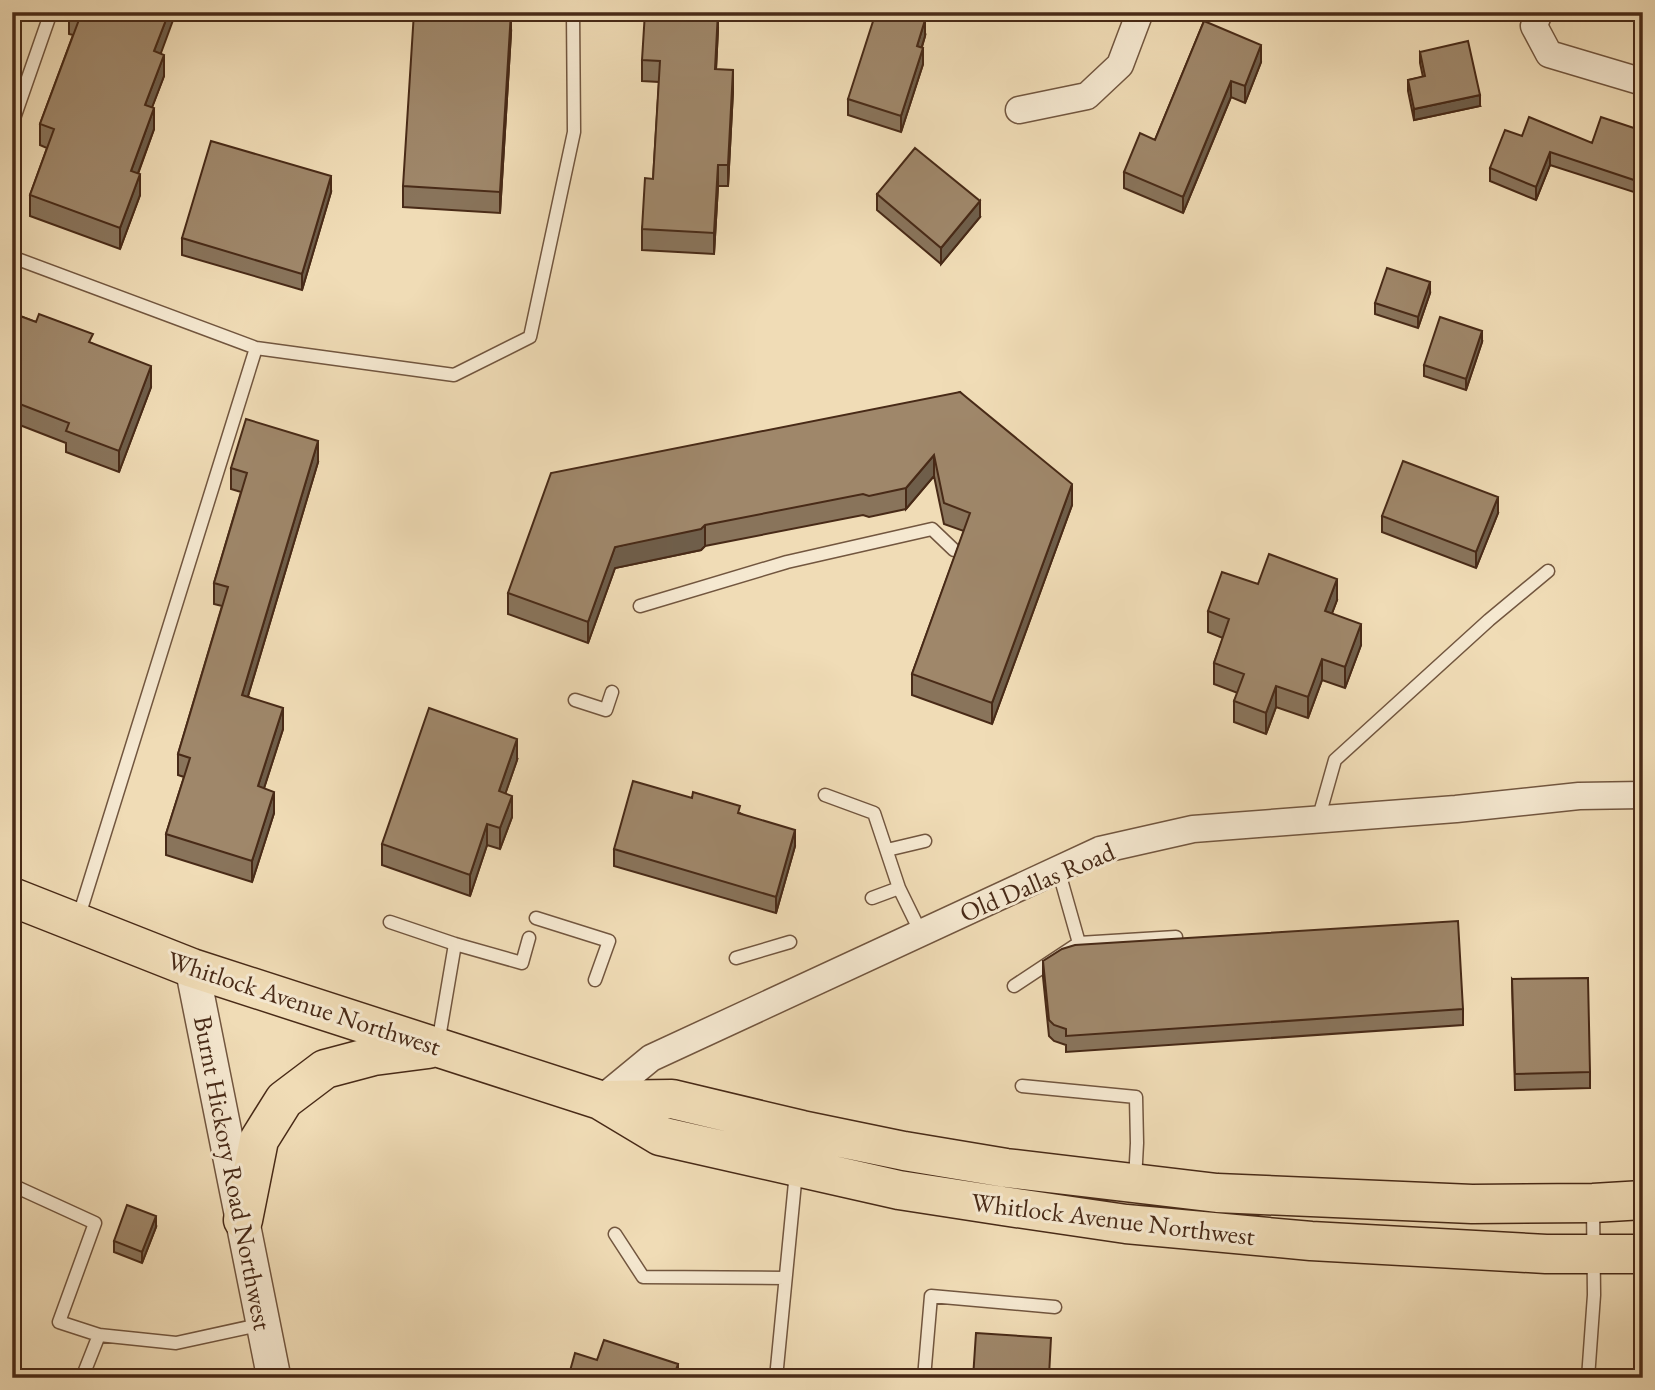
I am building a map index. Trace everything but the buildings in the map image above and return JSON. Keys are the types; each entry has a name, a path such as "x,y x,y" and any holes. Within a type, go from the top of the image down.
{"highway":[{"name":"Whitlock Avenue Northwest","path":"12,897 192,968 600,1100 660,1136 799,1149 899,1190 1130,1204 1323,1242 1594,1255 1643,1254"},
{"path":"243,1220 259,1140 284,1100 325,1069 374,1056 437,1048"},
{"name":"Whitlock Avenue Northwest","path":"1130,1204 1217,1193 1472,1204 1643,1200"}],"street":[{"path":"1019,110 1087,96 1120,65 1140,12"},
{"path":"1539,12 1534,26 1549,54 1643,82"},
{"name":"Old Dallas Road","path":"600,1100 651,1058 1100,850 1193,829 1456,809 1580,796 1643,795"},
{"name":"Burnt Hickory Road Northwest","path":"192,968 274,1378"}],"lane":[{"path":"12,124 51,12"},
{"path":"12,257 256,348 454,375 530,337 573,132 573,12"},
{"path":"77,923 256,348"},
{"path":"640,606 787,562 932,529 954,550"},
{"path":"1318,820 1335,760 1489,620 1548,571"},
{"path":"575,700 606,710 612,692"},
{"path":"825,795 874,813 899,888 921,933"},
{"path":"887,850 925,842"},
{"path":"1058,869 1079,943"},
{"path":"872,898 899,888"},
{"path":"536,918 609,941 595,980"},
{"path":"390,922 455,944 522,962 529,938"},
{"path":"1014,986 1079,943 1176,937"},
{"path":"736,958 790,942"},
{"path":"437,1048 455,944"},
{"path":"1022,1086 1136,1097 1137,1143 1130,1204"},
{"path":"776,1378 799,1149"},
{"path":"12,1185 95,1223 60,1322 99,1335 176,1343 264,1324"},
{"path":"1593,1203 1594,1303 1588,1376 1624,1378"},
{"path":"615,1234 643,1276 785,1278"},
{"path":"924,1378 931,1296 1055,1307"},
{"path":"82,1378 99,1335"}]}
